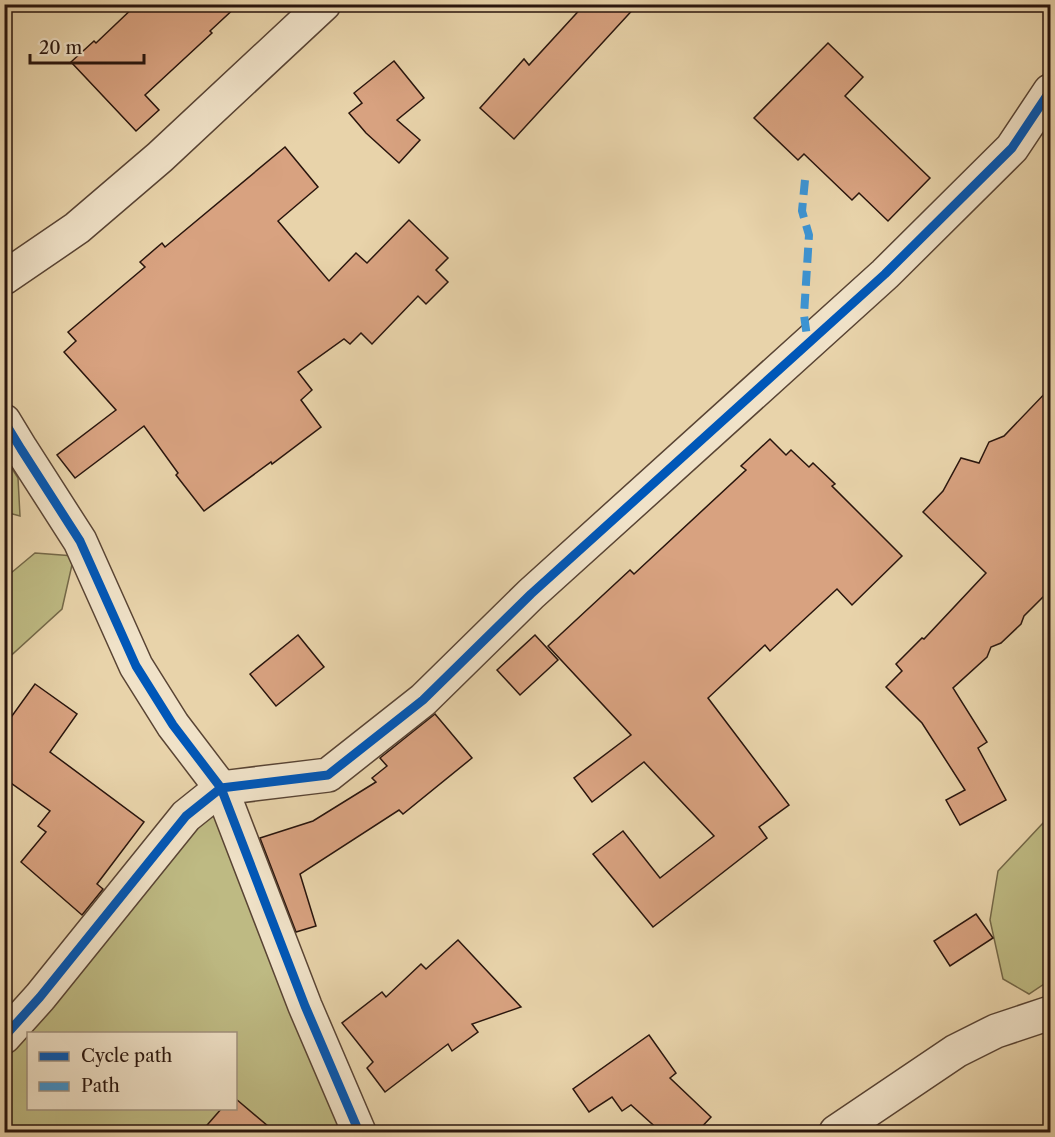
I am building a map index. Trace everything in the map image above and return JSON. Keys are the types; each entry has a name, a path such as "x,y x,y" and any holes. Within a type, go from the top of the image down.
{"street":[{"path":"4,278 77,228 160,157 324,4"},
{"path":"4,1037 40,997 186,816 221,788 328,775 423,700 531,594 885,274 1012,148 1050,91"},
{"path":"4,421 80,540 136,666 172,725 221,788 305,1006 359,1132"},
{"path":"836,1132 956,1051 996,1031 1050,1013"}],"shaded area":[{"path":"4,456 18,478 20,516 5,512"},
{"path":"35,553 74,556 62,609 5,661 5,578"},
{"path":"208,802 353,1132 5,1132 4,1062 27,1033 27,1110 237,1110 237,1032 28,1032"},
{"path":"1044,822 1050,822 1050,969 1044,984 1029,994 1003,979 990,920 998,871"}],"building":[{"path":"137,4 239,4 210,31 212,33 145,95 159,110 136,131 71,62 94,41 96,43"},
{"path":"585,4 638,4 514,139 480,108 524,59 529,65"},
{"path":"828,43 863,77 845,96 930,178 888,221 859,193 852,200 804,154 798,160 754,118"},
{"path":"394,61 424,98 397,120 420,140 399,163 366,133 349,113 362,103 354,93"},
{"path":"285,147 318,187 278,221 329,281 356,253 367,263 409,220 448,258 436,270 448,282 426,304 418,296 372,344 361,333 350,344 344,339 298,372 312,390 301,400 321,427 204,511 176,475 178,473 144,426 75,478 57,455 116,410 64,352 76,341 68,332 145,267 140,262 162,243 165,247"},
{"path":"1050,388 1050,590 1024,616 1021,624 1001,643 991,647 987,657 953,688 987,742 978,748 1006,800 960,825 946,800 965,790 922,723 886,687 902,671 896,664 922,638 924,639 986,573 923,512 943,491 961,458 979,463 989,442 1004,436"},
{"path":"770,439 786,455 791,450 809,467 813,463 835,484 832,486 902,556 852,605 837,589 770,651 765,645 708,698 789,805 759,827 767,838 653,927 593,854 623,831 660,878 714,836 644,762 592,802 574,778 631,735 548,646 630,570 634,574 746,470 741,466"},
{"path":"298,635 324,667 276,706 250,674"},
{"path":"535,635 558,660 520,695 497,670"},
{"path":"35,684 77,714 50,752 144,822 97,884 103,889 82,915 21,862 46,832 38,826 50,811 4,778 4,727"},
{"path":"435,714 472,758 403,814 399,810 300,874 316,926 296,932 260,838 313,821 376,782 372,778 387,766 380,758"},
{"path":"976,914 993,938 950,966 934,941"},
{"path":"458,940 521,1007 472,1024 478,1032 452,1051 448,1044 385,1092 367,1068 373,1062 342,1023 382,992 386,997 421,964 426,969"},
{"path":"649,1035 676,1073 670,1078 711,1117 697,1132 661,1132 631,1105 622,1111 612,1097 589,1112 573,1089"},
{"path":"237,1100 275,1132 201,1132 220,1110 237,1110"}],"marked path":[{"path":"805,180 802,211 809,235 804,315 808,344"}],"cycle path":[{"path":"4,1037 40,997 186,816 221,788 328,775 423,700 531,594 885,274 1012,148 1050,91"},
{"path":"4,421 80,541 136,666 173,725 221,788 305,1006 359,1132"}]}
